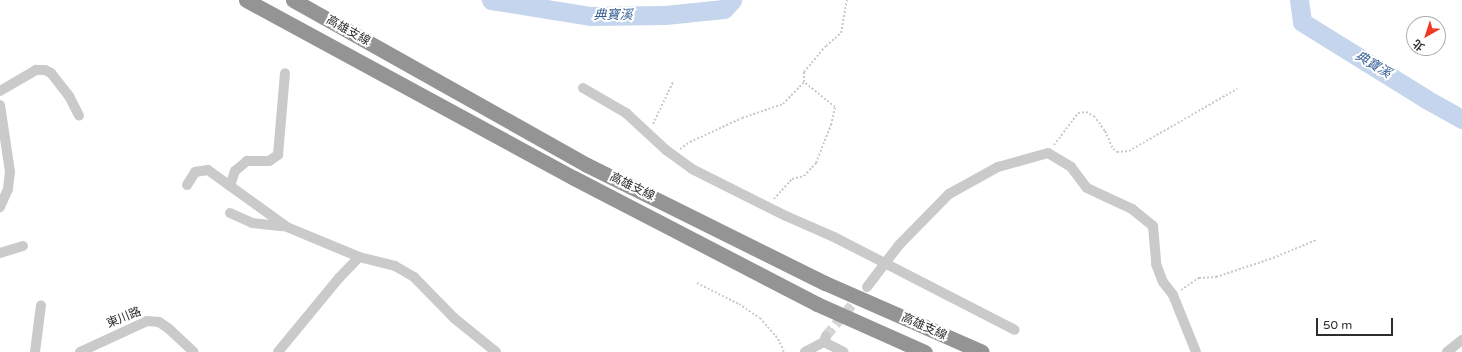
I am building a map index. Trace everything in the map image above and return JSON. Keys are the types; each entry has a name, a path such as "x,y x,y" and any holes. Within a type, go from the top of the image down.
{"highway":[{"name":"高雄支線","path":"246,0 574,178 817,304 925,352"},
{"name":"高雄支線","path":"293,0 594,168 825,283 982,352"}],"street":[{"path":"0,91 36,70 45,70 51,74 69,96 79,116"},
{"path":"230,186 235,171 247,161 269,161 278,155 285,73"},
{"path":"583,88 626,113 674,156 692,169 834,237 1015,330"},
{"path":"0,104 10,172 8,189 0,208"},
{"path":"867,287 899,245 949,194 998,167 1048,152 1071,167 1087,188 1132,209 1153,226 1156,264 1163,282 1173,295 1196,352"},
{"path":"187,185 195,172 208,170 287,227 359,257 395,266 414,277 454,318 496,352"},
{"path":"230,213 252,223 287,227"},
{"path":"0,253 23,246"},
{"path":"278,352 339,278 359,257"},
{"path":"35,352 41,305"},
{"name":"東川路","path":"80,352 147,321 159,322 168,328 194,352"},
{"path":"805,352 825,339 844,352"},
{"path":"1446,352 1462,340"}],"path":[{"path":"674,156 690,142 742,118 783,104 804,82 804,72 826,46 842,33 847,0"},
{"path":"649,134 673,82"},
{"path":"769,207 776,195 792,179 804,176 816,163 831,125 834,107 804,82"},
{"path":"1048,152 1078,113 1086,112 1094,116 1105,131 1113,149 1117,152 1129,151 1237,89"},
{"path":"1173,295 1199,278 1216,278 1273,258 1316,240"},
{"path":"697,283 739,304 760,318 778,339 784,352"}],"waterway":[{"name":"典寶溪","path":"491,0 590,16 665,15 724,9 732,0"},
{"name":"典寶溪","path":"1299,0 1302,22 1426,99 1462,119"}],"tunnel":[{"path":"826,336 862,293"}]}
